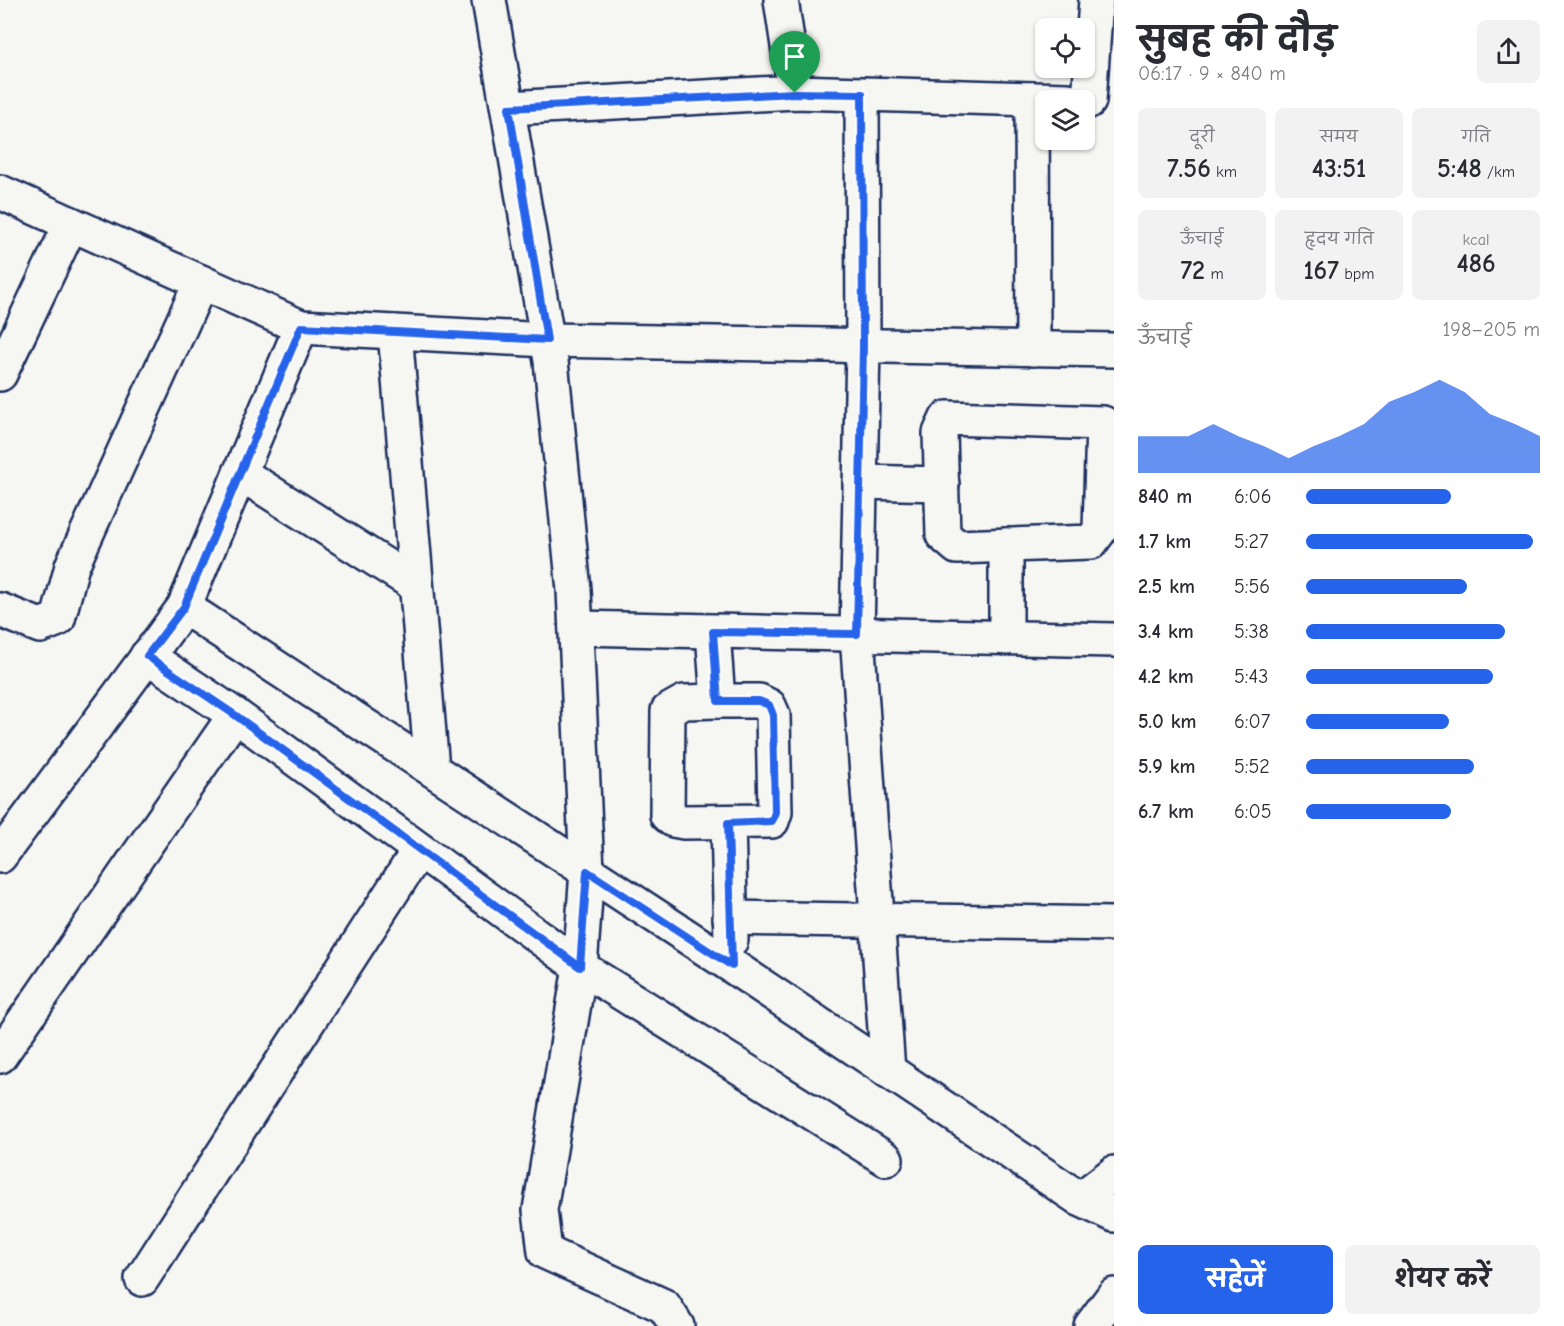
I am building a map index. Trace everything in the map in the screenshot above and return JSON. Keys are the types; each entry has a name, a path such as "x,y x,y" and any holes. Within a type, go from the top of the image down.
{"street":[{"path":"489,0 547,340 576,628 587,871 580,967 540,1210 545,1252 664,1306 676,1326"},
{"path":"781,0 795,93"},
{"path":"1090,90 1096,0"},
{"path":"509,108 795,93 1035,99"},
{"path":"862,94 863,346 857,634 888,1071"},
{"path":"1032,99 1033,349"},
{"path":"0,192 301,327 547,340 1114,350"},
{"path":"0,374 71,224"},
{"path":"0,610 40,626 58,619 72,566 201,282"},
{"path":"0,856 184,607 301,327"},
{"path":"395,332 432,769"},
{"path":"947,418 1102,423 1108,488 1100,530 1091,542 957,547 944,535 942,484 940,434 947,418"},
{"path":"240,473 416,585"},
{"path":"860,482 942,484"},
{"path":"1006,545 1006,638"},
{"path":"184,607 732,966 1080,1199 1114,1215"},
{"path":"576,628 1114,640"},
{"path":"713,632 718,701"},
{"path":"147,656 235,715 580,967 886,1159"},
{"path":"718,701 759,701 769,705 773,715 775,812 772,821 684,822 673,820 667,815 668,711 674,705 684,702 718,701"},
{"path":"0,1056 235,715"},
{"path":"728,823 732,966"},
{"path":"142,1279 419,850"},
{"path":"730,918 1114,924"},
{"path":"1080,1199 1114,1173"},
{"path":"1091,1326 1114,1296"}],"route":[{"path":"795,93 862,94 863,346 857,634 713,632 718,701 759,701 769,705 773,715 775,812 772,821 728,823 732,966 587,871 580,967 235,715 147,656 184,607 301,327 547,340 509,108 795,93"}]}
